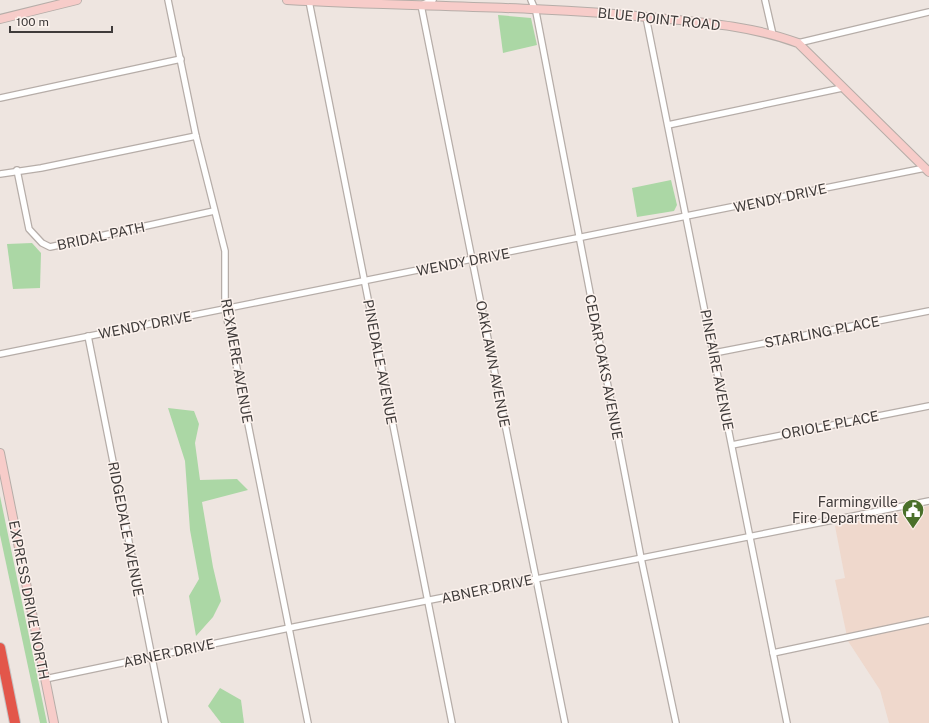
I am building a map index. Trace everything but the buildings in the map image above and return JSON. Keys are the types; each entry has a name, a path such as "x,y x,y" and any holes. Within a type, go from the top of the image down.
{"highway":[{"path":"0,648 15,723"}],"street":[{"path":"0,19 77,0"},
{"name":"REXMERE AVENUE","path":"168,0 196,136 225,251 225,309 308,723"},
{"name":"BLUE POINT ROAD","path":"287,0 366,1 421,5 611,13 706,22 773,35 798,43 927,170"},
{"path":"421,5 433,0"},
{"name":"CEDAR OAKS AVENUE","path":"531,0 535,9 641,558 676,723"},
{"path":"765,0 773,35"},
{"name":"PINEDALE AVENUE","path":"309,1 426,602 452,723"},
{"name":"OAKLAWN AVENUE","path":"421,5 565,723"},
{"path":"798,43 929,12"},
{"name":"PINEAIRE AVENUE","path":"646,17 787,723"},
{"path":"0,98 181,59"},
{"path":"668,125 842,88"},
{"path":"0,174 17,170 41,168 196,136"},
{"name":"BRIDAL PATH","path":"17,170 29,229 42,243 50,247 214,210"},
{"name":"WENDY DRIVE","path":"0,354 472,260 579,237 685,218 927,170"},
{"name":"STARLING PLACE","path":"714,353 929,310"},
{"name":"RIDGEDALE AVENUE","path":"88,336 164,723"},
{"name":"ORIOLE PLACE","path":"732,445 929,406"},
{"name":"EXPRESS DRIVE NORTH","path":"0,453 54,723"},
{"name":"ABNER DRIVE","path":"45,679 289,628 929,501"},
{"path":"773,653 929,620"}],"shaded area":[{"path":"929,506 929,723 889,723 880,690 848,641 835,580 845,578 835,526"}],"green space":[{"path":"498,15 531,18 537,45 503,53"},
{"path":"671,180 677,205 674,211 637,217 632,188"},
{"path":"32,243 41,253 40,288 13,289 7,244"},
{"path":"168,408 194,411 199,424 195,443 200,480 237,479 248,490 202,502 213,567 221,601 213,617 196,636 189,596 199,579 190,530 185,461"},
{"path":"0,496 47,723 40,723 0,535"},
{"path":"220,688 241,700 244,723 221,723 208,706"}],"place":[{"name":"Farmingville Fire Department","path":"913,530"}]}
